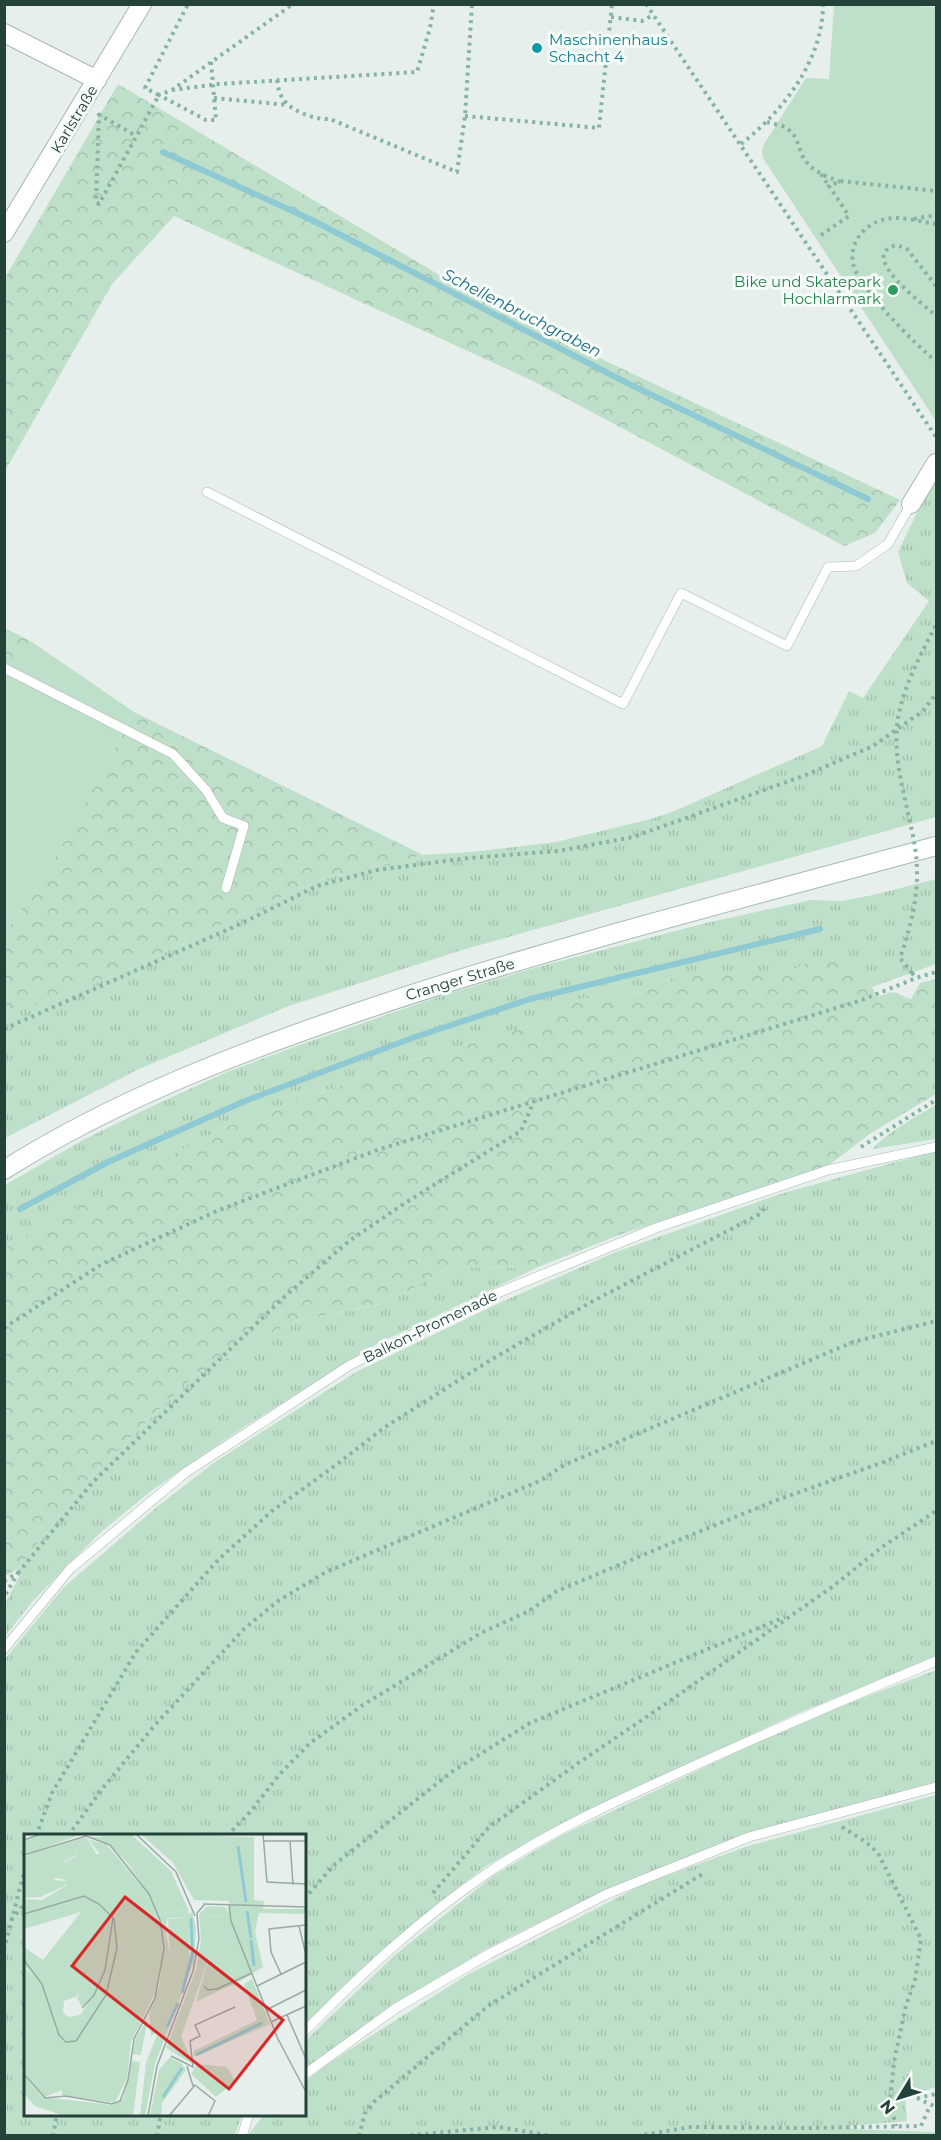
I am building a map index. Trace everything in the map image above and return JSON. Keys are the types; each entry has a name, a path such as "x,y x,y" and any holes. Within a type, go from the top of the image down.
{"main road":[{"name":"Karlstraße","path":"4,232 13,200 97,80 142,4"},
{"path":"4,33 97,80"},
{"path":"911,504 936,463"},
{"name":"Cranger Straße","path":"4,1170 97,1119 175,1082 297,1032 421,990 534,956 936,846"}],"lane":[{"path":"207,492 623,704 681,593 787,646 828,567 856,566 888,544 911,504"},
{"path":"4,668 173,754 206,790 223,818 244,826 226,888"},
{"name":"Balkon-Promenade","path":"4,1649 70,1569 185,1473 350,1365 495,1294 656,1228 828,1170 936,1147"},
{"path":"306,2030 418,1926 489,1872 557,1831 798,1718 936,1661"},
{"path":"306,2074 396,2008 489,1954 607,1894 749,1837 936,1787"},
{"path":"242,2136 250,2116"}],"path":[{"path":"188,4 145,88 206,120 216,120 211,62"},
{"path":"104,105 99,114 96,202 99,204 159,95 171,90 293,4"},
{"path":"171,90 214,84 417,72 430,28 434,4"},
{"path":"277,80 283,100 318,120 330,119 457,172 465,116 472,4"},
{"path":"465,116 599,128 612,4"},
{"path":"646,4 936,437"},
{"path":"741,144 767,122 792,91 815,49 823,16 823,4"},
{"path":"611,17 642,21 653,15"},
{"path":"214,98 289,105"},
{"path":"106,118 136,136"},
{"path":"767,122 788,128 794,134 803,157 812,168 821,174 841,182 936,191"},
{"path":"821,174 849,216 821,235"},
{"path":"829,186 841,182"},
{"path":"910,220 936,217"},
{"path":"936,224 894,218 877,222 862,232 854,244 854,267 861,281 887,313 936,361"},
{"path":"936,286 907,249 897,244 887,249 884,258 885,267 936,316"},
{"path":"916,978 900,958 909,933 917,894 917,876 916,855 901,782 897,735 898,718 907,686 936,625"},
{"path":"4,1029 236,926 317,886 377,870 469,858 558,851 633,837 654,830 806,775 873,746 923,711 936,694"},
{"path":"4,1328 102,1264 219,1210 380,1149 862,1000 936,972"},
{"path":"4,1597 18,1573 92,1483 283,1298 367,1228 521,1131 535,1100"},
{"path":"854,1152 936,1100"},
{"path":"37,1834 52,1793 136,1652 218,1560 272,1511 385,1427 489,1361 593,1301 760,1214 771,1200 774,1190"},
{"path":"69,1834 102,1789 155,1725 244,1629 278,1600 326,1572 542,1480 564,1465 853,1342 936,1321"},
{"path":"229,1834 251,1811 279,1775 310,1743 363,1705 481,1633 529,1611 557,1591 777,1500 936,1441"},
{"path":"430,1897 489,1827 832,1587 882,1547 936,1511"},
{"path":"4,1581 18,1573"},
{"path":"306,1897 335,1864 453,1771 530,1723 793,1614"},
{"path":"826,1817 866,1842 878,1854 921,1939 915,1981 906,2005 894,2062 890,2101 896,2126"},
{"path":"359,2136 365,2113 374,2102 488,2006 709,1869"},
{"path":"4,1950 24,1871"},
{"path":"10,1922 24,1904"},
{"path":"936,2094 917,2098 936,2108"},
{"path":"637,2136 691,2127 921,2126 930,2106"},
{"path":"53,2136 57,2116"},
{"path":"157,2136 161,2116"},
{"path":"403,2136 498,2127 553,2136"}],"green space":[{"name":"Bike und Skatepark Hochlarmark","path":"834,5 936,7 936,421 763,158 762,151 764,144 806,78 829,79"},
{"path":"118,84 500,311 900,500 875,533 844,546 535,382 174,216 112,284 5,471 5,278"},
{"path":"936,473 936,817 462,950 286,1007 137,1070 5,1138 4,1015 109,978 315,881 423,855 556,842 651,819 672,812 822,746 849,691 863,698 929,601 907,583 898,552"},
{"path":"5,628 32,642 5,673"},
{"path":"32,642 134,712 46,875 5,932 5,673"},
{"path":"134,712 423,855 315,881 109,978 5,1015 5,932 46,875"},
{"path":"936,879 936,964 872,987 836,950 785,973 681,973 641,992 580,999 549,1020 394,1066 220,1129 5,1250 5,1185 83,1140 227,1072 441,996 534,968 706,923 811,900 842,901"},
{"path":"836,949 872,987 877,997 893,992 911,999 920,983 936,979 936,1094 871,1133 829,1165 619,1235 536,1268 450,1267 389,1302 294,1322 195,1375 89,1478 18,1569 5,1576 4,1249 119,1183 220,1129 394,1066 549,1020 580,999 641,992 681,973 785,973"},
{"path":"936,1105 936,1139 873,1149 892,1132"},
{"path":"936,1151 936,1657 796,1714 630,1790 556,1827 486,1866 432,1908 341,1988 306,2026 306,1834 24,1834 24,2116 242,2116 235,2135 5,2136 5,1659 63,1588 157,1507 215,1462 356,1372 499,1303 616,1252 780,1194"},
{"path":"450,1267 536,1268 373,1346 239,1430 151,1491 101,1532 32,1602 5,1636 5,1604 19,1577 18,1569 89,1478 195,1375 294,1322 389,1302"},
{"path":"936,1670 936,1782 745,1834 605,1890 486,1949 379,2015 306,2068 306,2040 396,1954 493,1876 560,1836 800,1722"},
{"path":"936,1795 936,2087 905,2097 907,2121 850,2126 851,2129 936,2132 936,2135 247,2136 263,2116 306,2116 306,2081 327,2064 467,1975 644,1884 748,1846"}],"waterway":[{"name":"Schellenbruchgraben","path":"163,152 312,220 629,384 868,499"},
{"path":"20,1209 108,1162 245,1101 415,1037 530,999 820,929"}],"place":[{"name":"Maschinenhaus Schacht 4","path":"537,48"},
{"name":"Bike und Skatepark Hochlarmark","path":"893,290"}]}
